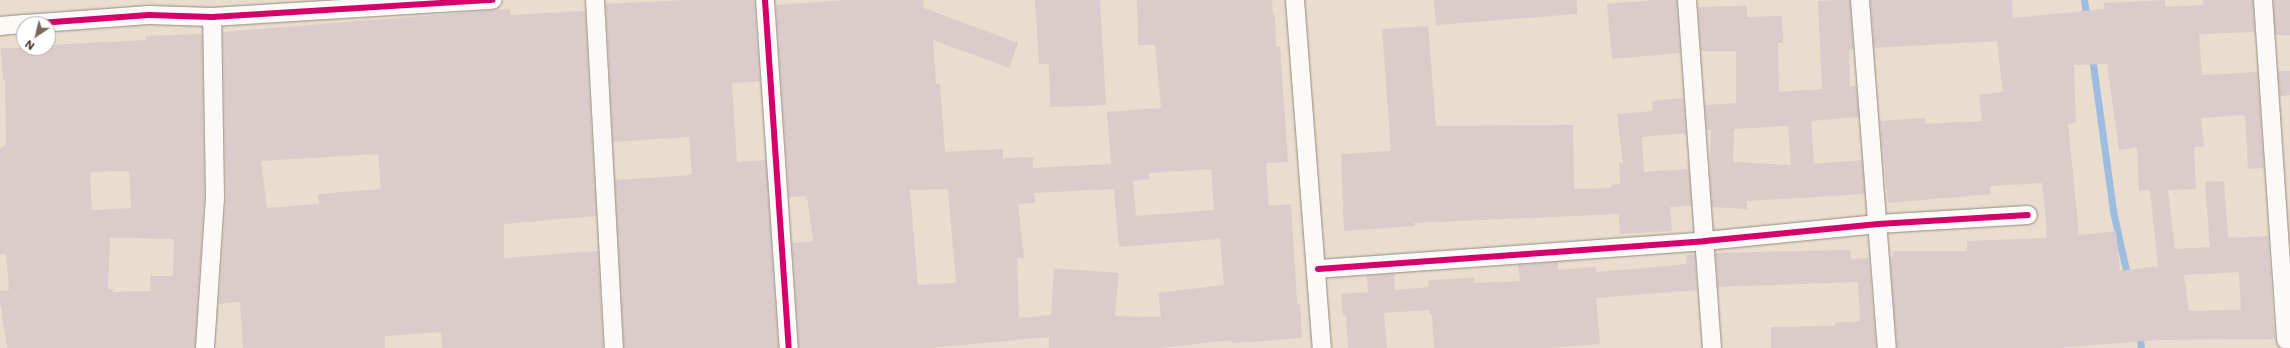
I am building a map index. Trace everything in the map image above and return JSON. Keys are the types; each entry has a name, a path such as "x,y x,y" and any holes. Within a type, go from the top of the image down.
{"street":[{"path":"56,20 148,7 212,17 492,0"},
{"path":"595,0 614,348"},
{"path":"765,0 789,348"},
{"path":"1295,0 1318,269 1322,348"},
{"path":"1686,0 1712,348"},
{"path":"1860,0 1887,348"},
{"path":"2263,0 2286,340"},
{"path":"205,348 215,199 212,17"},
{"path":"0,26 16,25"},
{"path":"1318,269 1705,241 1878,224 2028,215"}],"building":[{"path":"684,0 754,0 760,81 732,83 737,162 766,160 778,348 624,348 615,180 692,175 689,137 613,142 606,4"},
{"path":"846,0 923,0 924,8 1018,43 1009,68 933,40 936,84 940,84 945,152 1003,149 1003,158 1033,157 1033,168 1111,164 1107,112 1161,108 1155,45 1138,45 1137,0 1272,0 1273,15 1275,15 1276,47 1280,47 1288,162 1266,163 1269,206 1291,204 1297,304 1300,304 1302,338 1232,343 1231,340 1161,348 1049,348 1049,337 930,348 799,348 792,243 813,241 807,196 789,197 776,5","holes":["1211,169 1214,210 1136,216 1133,181 1149,179 1149,173","948,189 956,283 918,285 910,190","1114,189 1119,247 1220,239 1224,285 1158,293 1161,317 1115,316 1119,273 1054,268 1051,315 1019,318 1017,258 1024,258 1018,204 1035,203 1034,193"]},
{"path":"1035,0 1100,0 1106,105 1050,107 1049,64 1039,64"},
{"path":"1434,0 1577,0 1577,14 1436,25"},
{"path":"1655,0 1677,0 1680,53 1612,59 1607,4"},
{"path":"1850,0 1853,49 1849,49 1850,86 1856,86 1859,117 1811,121 1814,164 1862,160 1865,194 1747,201 1747,209 1712,207 1710,168 1711,130 1707,130 1705,105 1736,103 1736,51 1701,51 1698,7 1747,6 1747,17 1782,16 1783,43 1778,43 1779,92 1822,89 1818,1","holes":["1788,126 1791,165 1733,162 1734,129"]},
{"path":"1871,0 2012,0 2013,18 2104,9 2104,3 2165,0 2165,7 2203,5 2203,0 2253,0 2255,32 2199,34 2202,75 2257,72 2264,168 2248,169 2245,115 2201,118 2204,146 2194,147 2196,189 2168,190 2175,249 2210,247 2205,182 2224,181 2228,238 2268,236 2275,339 2158,340 2059,348 1897,348 1890,257 1893,257 1893,251 1967,251 1967,241 2047,238 2046,219 2042,183 1990,186 1991,194 1888,203 1880,121 1925,118 1925,124 1982,121 1979,95 2003,92 1997,41 1874,48","holes":["2107,64 2119,150 2137,147 2139,191 2150,190 2158,266 2120,271 2116,231 2079,235 2068,124 2076,123 2074,65","2239,272 2241,310 2189,311 2184,275"]},
{"path":"2274,0 2290,0 2290,35 2274,35"},
{"path":"510,9 511,15 585,11 596,216 504,224 504,258 598,251 603,348 442,348 441,332 387,336 385,337 385,348 243,348 240,302 219,304 226,199 223,32","holes":["378,154 381,189 318,194 319,204 267,208 261,161"]},
{"path":"1428,26 1436,126 1573,125 1574,189 1611,188 1611,185 1620,184 1619,163 1623,163 1617,114 1653,111 1652,101 1683,98 1686,133 1642,137 1644,172 1689,169 1691,206 1670,207 1672,231 1620,234 1619,214 1414,223 1415,226 1344,231 1341,154 1391,151 1382,29"},
{"path":"202,34 204,199 195,348 7,348 0,303 0,291 9,290 6,254 0,255 0,148 6,145 5,80 3,80 1,48 16,48 16,56 56,56 56,45 146,40 145,36","holes":["129,171 131,208 92,210 90,172","110,238 174,239 173,276 150,276 151,291 113,292 113,289 108,289"]},
{"path":"2278,71 2290,71 2290,95 2280,96"},
{"path":"1850,250 1851,259 1869,258 1876,348 1771,348 1771,327 1835,326 1835,323 1860,321 1858,282 1718,287 1716,253"},
{"path":"1695,254 1697,290 1596,298 1600,344 1549,348 1434,348 1432,314 1430,314 1430,310 1384,313 1387,348 1348,348 1346,316 1343,316 1341,294 1368,292 1367,276 1394,274 1395,290 1429,287 1428,280 1474,278 1474,283 1520,281 1518,265 1558,262 1558,270 1596,267 1596,272 1687,264 1686,255"}],"waterway":[{"path":"2084,0 2087,21"},
{"path":"2092,57 2113,211 2128,279"},
{"path":"2139,332 2141,348"}],"cycle path":[{"path":"56,22 149,15 212,17 492,0"},
{"path":"765,0 789,348"},
{"path":"1318,269 1705,241 1878,224 2028,215"}]}
